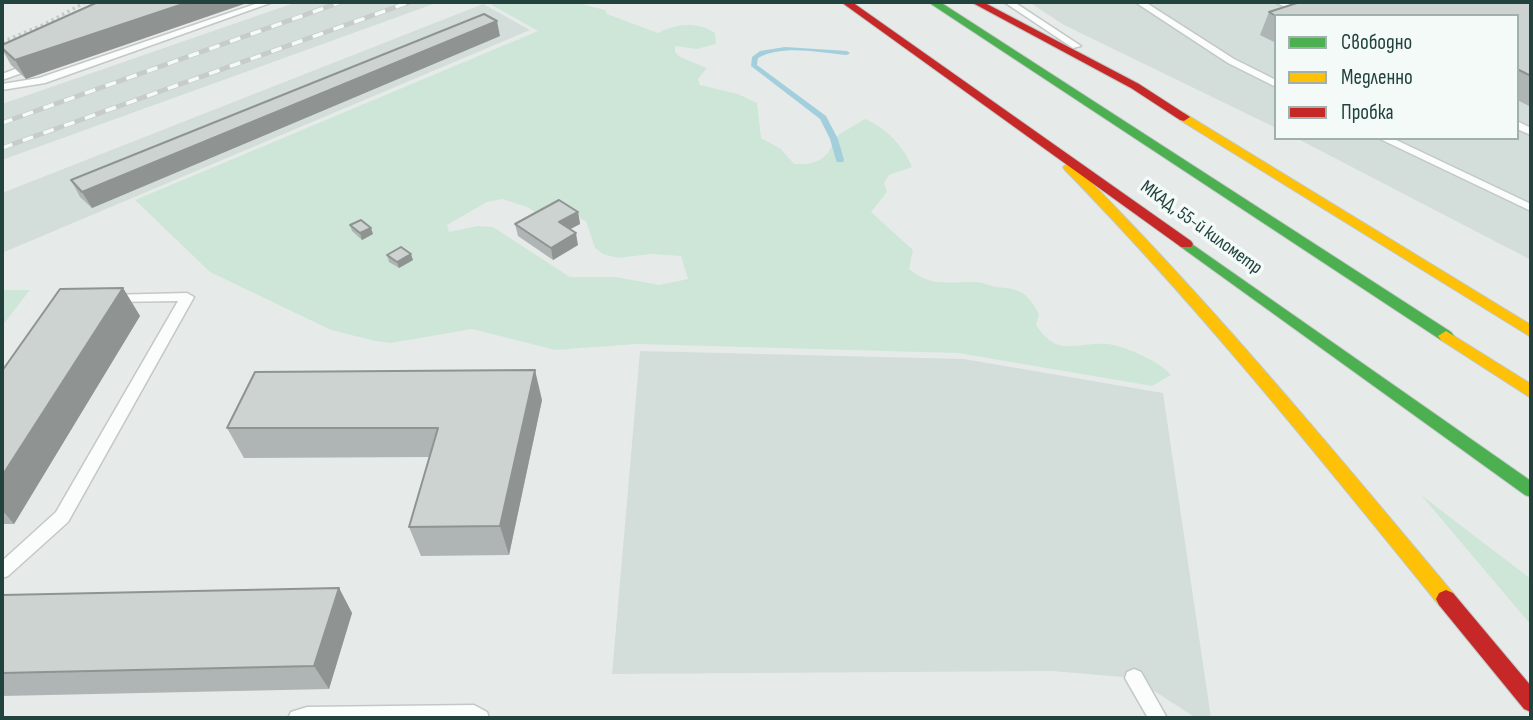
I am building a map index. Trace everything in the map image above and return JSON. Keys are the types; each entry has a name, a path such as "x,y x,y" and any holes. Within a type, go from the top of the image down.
{"main road":[{"name":"МКАД, 55-й километр","path":"846,2 1531,490"},
{"name":"МКАД, 55-й километр","path":"933,2 1531,391"},
{"path":"976,2 1135,86 1531,332"},
{"path":"1020,124 1125,222 1206,310 1531,702"}],"lane":[{"path":"2,87 41,80 269,2"},
{"path":"1007,2 1135,86"},
{"path":"1139,2 1231,61 1274,83"},
{"path":"1278,2 1311,14"},
{"path":"2,77 18,71"},
{"path":"1388,140 1531,208"},
{"path":"2,571 62,517 187,297 97,298"},
{"path":"1135,678 1158,718"},
{"path":"298,718 474,714 480,718"}],"path":[{"path":"2,41 45,24 84,2"}],"shaded area":[{"path":"297,2 439,2 2,160 2,104"},
{"path":"1029,2 1531,2 1531,260 1300,140 1519,140 1519,14 1274,14 1274,127 1064,25"},
{"path":"483,4 530,30 2,253 2,193"},
{"path":"640,351 964,359 1163,393 1211,718 1196,718 1134,678 1052,671 612,674"}],"green space":[{"path":"492,2 574,2 605,10 607,14 658,33 686,25 708,29 715,33 716,44 697,49 675,46 675,52 680,57 707,68 698,79 700,85 738,94 757,103 761,138 781,149 794,164 808,164 820,160 828,153 838,135 865,119 887,132 899,145 912,167 889,175 884,183 887,192 871,212 913,250 909,269 917,275 933,281 979,282 1018,291 1027,296 1035,307 1039,314 1036,325 1052,342 1068,346 1115,345 1151,360 1171,375 1152,386 958,353 637,344 555,350 472,329 391,343 375,341 331,330 210,272 135,200 538,31 492,5","holes":["502,199 537,213 554,207 586,221 595,248 603,254 618,258 651,254 681,256 688,279 659,285 616,277 570,277 493,227 478,226 449,232 447,225 487,202"]},
{"path":"2,290 30,290 2,326"},
{"path":"1421,495 1531,579 1531,625"}],"building":[{"path":"98,2 189,2 15,60 2,48 2,45"},
{"path":"1300,2 1531,2 1531,76 1519,70 1519,14 1274,15 1269,12"},
{"path":"484,14 497,21 82,192 71,180"},
{"path":"559,200 578,212 559,222 576,233 551,248 515,224"},
{"path":"361,220 371,228 360,233 350,225"},
{"path":"401,247 411,254 397,262 387,255"},
{"path":"123,288 2,476 2,371 60,289"},
{"path":"535,370 500,526 409,527 438,428 227,428 255,372"},
{"path":"339,588 314,666 2,673 2,595"}],"waterway":[{"path":"840,160 834,139 823,118 754,66 755,57 773,50 847,53"}],"railway":[{"path":"2,123 341,2"},
{"path":"2,148 410,2"}],"traffic: fast":[{"path":"933,2 1446,336"},
{"path":"1186,244 1531,490"}],"traffic: slow":[{"path":"1184,117 1531,332"},
{"path":"1069,167 1169,270 1309,433 1446,599"},
{"path":"1446,336 1531,392"}],"traffic: jam":[{"path":"846,2 1186,244"},
{"path":"976,2 1135,86 1184,117"},
{"path":"1446,599 1531,702"}]}
